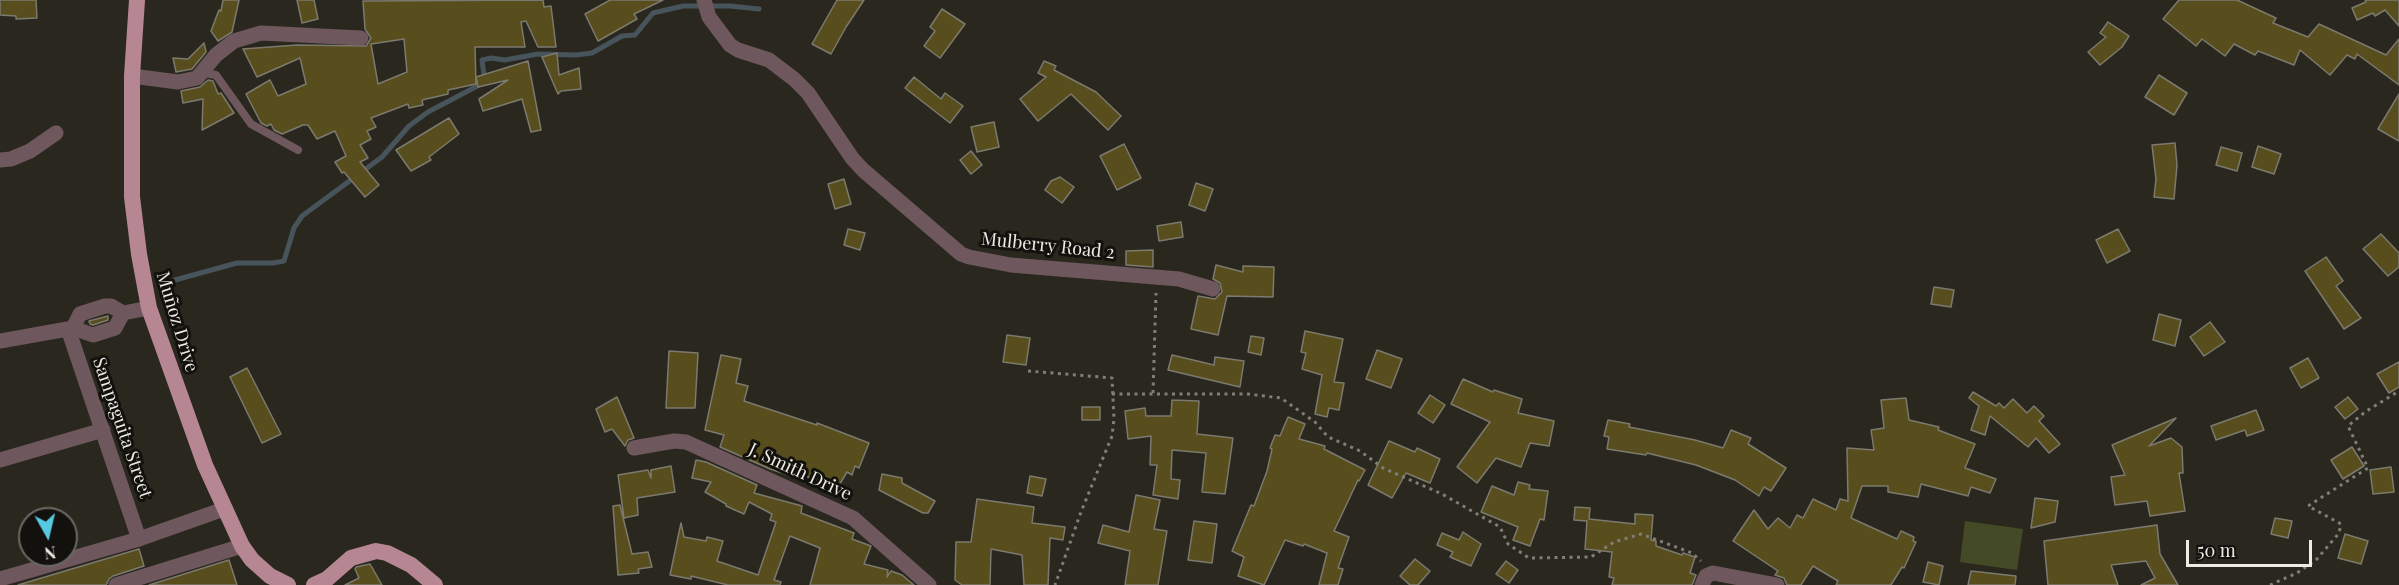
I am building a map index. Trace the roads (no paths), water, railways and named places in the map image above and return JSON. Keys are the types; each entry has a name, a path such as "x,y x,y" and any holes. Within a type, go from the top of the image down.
{"main road":[{"name":"Muñoz Drive","path":"137,0 132,76 132,196 149,308 205,465 242,546 252,560 270,576 288,585"},
{"path":"314,585 327,579 351,558 376,551 387,553 411,565 435,585"}],"street":[{"name":"Mulberry Road 2","path":"704,0 709,17 730,45 769,60 795,79 808,93 852,158 863,170 961,254 1011,265 1179,279 1213,289"},
{"path":"132,76 178,82 197,78 234,40 246,35 288,33 361,38"},
{"path":"0,160 11,159 30,151 56,133"},
{"path":"71,328 80,314 105,306 111,306 123,313 149,308"},
{"name":"Sampaguita Street","path":"0,341 71,328 93,335 115,328 123,313"},
{"name":"Sampaguita Street","path":"71,328 139,539"},
{"path":"0,460 103,430"},
{"name":"J. Smith Drive","path":"634,448 674,441 686,442 853,518 929,585"},
{"path":"0,579 139,539 224,508"},
{"path":"116,585 242,546"},
{"path":"1702,585 1706,576 1713,573 1777,585"}],"lane":[{"path":"204,73 216,75 251,124 298,150"}],"waterway":[{"path":"175,280 237,263 284,261 294,228 302,216 382,157 409,126 428,112 485,82 482,60 491,58 505,60 538,54 592,53 622,36 635,35 653,13 683,6 730,6 759,9"}]}
